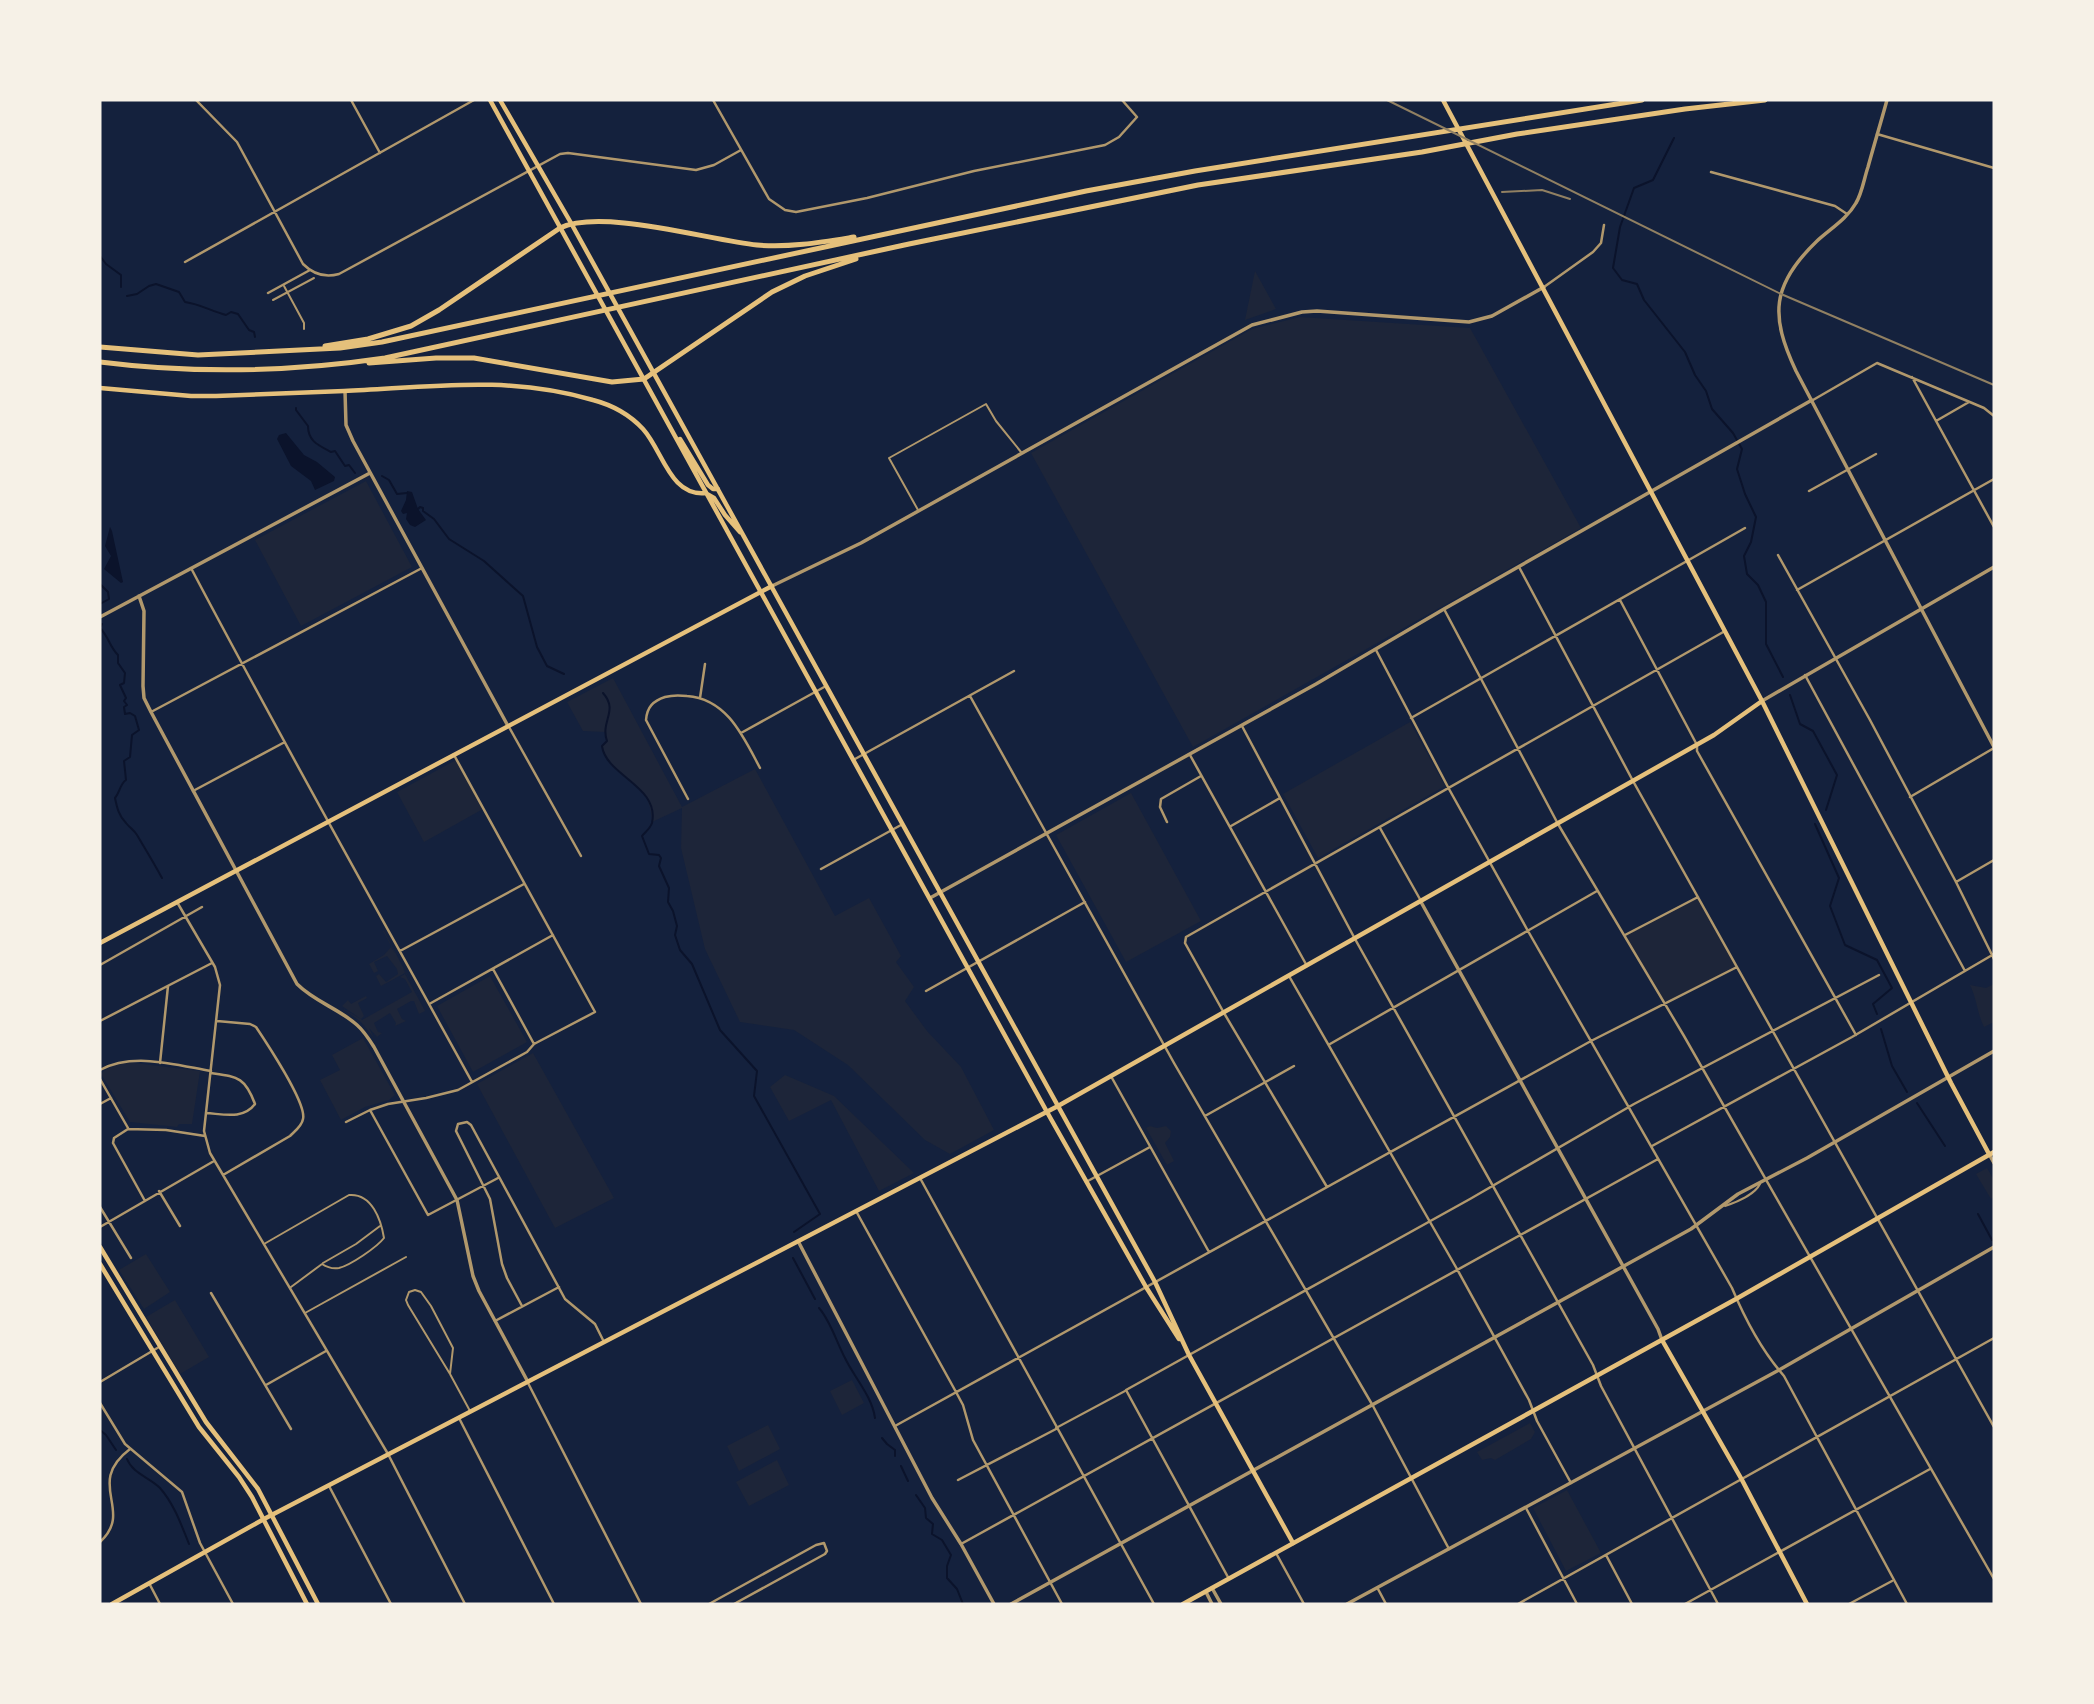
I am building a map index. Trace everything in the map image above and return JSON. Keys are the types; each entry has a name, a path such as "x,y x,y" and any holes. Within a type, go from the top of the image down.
{"highway":[{"path":"100,347 198,355 340,348 432,332 1086,191 1195,171 1642,100"},
{"path":"328,366 385,358 909,244 1198,186 1422,152 1517,134 1765,100"},
{"path":"296,350 368,339 411,326 571,223 612,221 759,245 807,244 899,231"},
{"path":"100,362 146,368 209,371 474,358 612,382 644,379 772,292 835,265 909,244"}],"main road":[{"path":"490,100 1047,1112 1146,1287 1189,1355 1293,1543"},
{"path":"500,100 571,223 1097,1176 1155,1282 1189,1355"},
{"path":"1183,1604 1736,1299 1992,1153 1948,1077 1762,701 1443,100"},
{"path":"100,388 191,396 484,383 567,392 596,400 624,413 644,430 679,486 689,492 713,496 725,515 745,537"},
{"path":"672,431 686,448 706,483 713,489 718,489"},
{"path":"100,943 772,586"},
{"path":"112,1604 273,1514 1058,1106 1714,736 1762,701"},
{"path":"100,1247 205,1422 258,1489 318,1604"},
{"path":"100,1264 198,1427 239,1477 264,1519 307,1604"},
{"path":"1662,1340 1742,1480 1807,1604"}],"street":[{"path":"197,100 237,142 303,264 323,276 340,274 553,156 568,153 696,170 714,165 741,150"},
{"path":"351,100 380,153"},
{"path":"185,262 474,100"},
{"path":"713,100 774,204 785,210 804,212 974,171 1105,145 1119,137 1137,117 1122,100"},
{"path":"1887,100 1861,193 1847,214 1817,241 1790,275 1779,300 1779,319 1785,347 1994,748 1910,797"},
{"path":"1877,134 1994,168"},
{"path":"1710,172 1835,206 1847,214"},
{"path":"772,586 839,555 1252,325 1302,312 1331,311 1455,322 1476,321 1492,316 1544,287 1593,252 1601,243 1604,225"},
{"path":"268,293 310,270"},
{"path":"273,300 314,278"},
{"path":"284,285 304,323 304,329"},
{"path":"930,898 1242,726 1877,363 1984,408 1994,416"},
{"path":"1912,376 1994,527"},
{"path":"345,391 346,425 353,441 580,856"},
{"path":"1936,421 1969,402"},
{"path":"918,511 889,458 912,445 986,404 1022,453"},
{"path":"1809,491 1876,454"},
{"path":"100,617 370,473"},
{"path":"1797,590 1994,479"},
{"path":"1411,718 1745,528"},
{"path":"1652,1147 1994,956 1956,881 1778,555"},
{"path":"1519,567 1633,781 1994,1427"},
{"path":"1762,701 1994,567"},
{"path":"191,568 284,743 472,1082"},
{"path":"151,712 422,568"},
{"path":"139,596 144,611 144,698 297,984 315,1000 347,1017 359,1027 374,1047 457,1200 472,1276 641,1604"},
{"path":"1620,600 1697,745 1697,751 1856,1035"},
{"path":"1444,609 1558,824 1665,1003 1994,1580"},
{"path":"1327,1187 1224,1013 1185,943 1186,937 1725,631"},
{"path":"1376,650 1528,931 1696,1225 1756,1337 1784,1376 1907,1604"},
{"path":"700,698 705,664"},
{"path":"853,760 1014,671"},
{"path":"1805,675 1965,971"},
{"path":"741,733 826,686"},
{"path":"688,799 646,720 646,712 651,704 663,698 672,695 700,698 718,706 741,733 760,768"},
{"path":"970,696 1164,1046 1373,1406 1448,1549"},
{"path":"1242,726 1355,939 1594,1365 1718,1604"},
{"path":"193,791 284,743"},
{"path":"346,1122 370,1110 444,1094 472,1082 527,1052 534,1044 595,1012 454,755"},
{"path":"1189,755 1307,966"},
{"path":"1167,822 1160,807 1161,799 1202,776"},
{"path":"1229,827 1280,799"},
{"path":"821,869 902,824"},
{"path":"1380,828 1662,1340"},
{"path":"1956,881 1994,860"},
{"path":"400,950 525,884"},
{"path":"1329,1045 1597,891"},
{"path":"1625,935 1698,897"},
{"path":"177,902 218,973 220,988 205,1136 214,1161 388,1454 466,1604"},
{"path":"926,991 1085,902"},
{"path":"100,965 202,907"},
{"path":"429,1004 553,936"},
{"path":"100,1021 212,962"},
{"path":"895,1426 1591,1041 1737,967"},
{"path":"493,969 534,1044"},
{"path":"958,1480 1126,1391 1629,1107 1879,975"},
{"path":"1289,976 1457,1269 1571,1483"},
{"path":"160,1063 168,985"},
{"path":"217,1021 256,1027 295,1092 303,1118 290,1136 223,1175"},
{"path":"1011,1604 1623,1267 1696,1225 1718,1207 1994,1051"},
{"path":"100,1070 119,1062 160,1063 211,1072 238,1078 255,1104 248,1111 237,1115 206,1113"},
{"path":"1205,1116 1294,1066"},
{"path":"1111,1076 1209,1252"},
{"path":"100,1079 128,1129"},
{"path":"100,1104 111,1098"},
{"path":"370,1110 428,1216 499,1178"},
{"path":"522,1306 506,1278 493,1212 484,1185 456,1131 458,1124 467,1122 471,1125 565,1299 595,1324 604,1342"},
{"path":"145,1200 113,1143 114,1138 128,1129 166,1130 205,1136"},
{"path":"1086,1182 1150,1147"},
{"path":"1992,1153 1994,1163"},
{"path":"961,1544 1658,1158"},
{"path":"100,1227 214,1161"},
{"path":"919,1178 1154,1604"},
{"path":"159,1191 180,1226"},
{"path":"263,1245 341,1198 352,1194 360,1196 373,1207 382,1225 384,1238 378,1245 342,1267 328,1268 322,1264"},
{"path":"100,1207 131,1258"},
{"path":"856,1211 963,1405 970,1433 1062,1604"},
{"path":"289,1289 382,1225"},
{"path":"798,1241 932,1498 994,1604"},
{"path":"1347,1604 1779,1370 1994,1247"},
{"path":"304,1314 406,1257"},
{"path":"495,1321 559,1287"},
{"path":"450,1374 453,1348 444,1328 421,1292 409,1292 406,1300 408,1305 471,1412"},
{"path":"211,1293 291,1429"},
{"path":"1518,1604 1994,1338"},
{"path":"100,1382 159,1347"},
{"path":"266,1385 326,1351"},
{"path":"1126,1391 1229,1579"},
{"path":"100,1403 130,1449 181,1492 200,1543 233,1604"},
{"path":"459,1418 554,1604"},
{"path":"100,1542 111,1528 114,1515 108,1481 118,1459 130,1449"},
{"path":"1685,1604 1931,1469"},
{"path":"329,1485 391,1604"},
{"path":"1525,1507 1577,1604"},
{"path":"709,1604 816,1545 824,1543 827,1546 825,1554 734,1604"},
{"path":"1276,1553 1304,1604"},
{"path":"1606,1555 1632,1604"},
{"path":"1849,1604 1894,1580"},
{"path":"149,1583 160,1604"},
{"path":"1212,1588 1221,1604"},
{"path":"1377,1588 1386,1604"},
{"path":"1206,1592 1212,1604"}],"shaded area":[{"path":"1255,271 1276,309 1245,320"},
{"path":"1300,317 1470,328 1581,528 1193,747 1031,453 1252,329"},
{"path":"286,433 304,455 335,477 334,481 315,490 311,481 291,466 277,439 279,435"},
{"path":"366,481 412,567 301,626 255,540"},
{"path":"407,491 412,492 418,509 426,520 415,527 406,519 407,513 403,514 401,511"},
{"path":"110,527 123,582 121,583 104,569 111,556 105,546"},
{"path":"613,678 682,807 755,769 835,916 869,898 901,956 896,962 914,987 905,1001 927,1031 961,1067 994,1130 950,1154 925,1140 848,1065 794,1030 740,1022 705,949 681,848 682,808 652,822 645,795 613,767 604,754 602,746 607,741 605,732 583,731 567,702"},
{"path":"1410,722 1445,786 1318,858 1283,794"},
{"path":"456,760 483,809 424,842 397,792"},
{"path":"1131,793 1201,921 1126,962 1056,835"},
{"path":"1698,897 1737,967 1665,1004 1625,935"},
{"path":"384,931 425,1009 403,968 405,973 381,986 376,976 379,974 386,982 398,974 397,969 387,956 374,962 378,971 374,973 369,964 391,947 395,953"},
{"path":"405,974 425,1011 419,1014 414,1001 411,1001 397,1009 406,1021 395,1026 390,1013 374,1023 378,1032 382,1033 377,1037 369,1028 374,1038 361,1022 342,1008 362,1020 412,992 405,979 400,977"},
{"path":"490,976 527,1042 473,1072 437,1006"},
{"path":"1994,984 1994,1022 1984,1027 1970,985 1986,988"},
{"path":"366,996 367,998 358,1003 364,1016 361,1019 342,1006 348,1000 351,1004"},
{"path":"363,1038 395,1095 341,1120 320,1080 340,1070 332,1055"},
{"path":"533,1053 614,1198 555,1228 477,1084"},
{"path":"126,1062 200,1071 192,1124 179,1124 177,1127 130,1122 101,1074 112,1065"},
{"path":"785,1075 834,1096 914,1173 879,1191 831,1100 789,1121 770,1087"},
{"path":"1166,1126 1171,1131 1165,1143 1174,1161 1167,1165 1146,1128"},
{"path":"1987,1168 1994,1180 1994,1197 1991,1199 1976,1174"},
{"path":"146,1254 170,1292 144,1309 119,1270"},
{"path":"175,1300 209,1357 180,1374 146,1317"},
{"path":"852,1380 864,1403 842,1415 830,1391"},
{"path":"1530,1423 1535,1432 1531,1439 1495,1460 1482,1460 1477,1452"},
{"path":"768,1425 780,1449 739,1471 727,1446"},
{"path":"777,1460 789,1485 749,1506 736,1482"},
{"path":"1567,1490 1601,1553 1566,1571 1533,1508"}],"waterway":[{"path":"1674,138 1653,180 1634,188 1620,227 1613,268 1622,280 1637,284 1644,300 1685,352 1706,391 1712,409 1733,433 1742,449 1737,469 1756,517 1751,542 1744,556 1747,574 1758,585 1766,602 1766,644 1783,677"},
{"path":"100,256 121,275 121,287"},
{"path":"127,296 156,284 179,292 185,302 226,315 231,312 238,314 249,330 254,332 255,337"},
{"path":"296,408 308,426 312,439 331,452 335,451 345,466 349,465 355,473"},
{"path":"382,476 389,480 397,494 407,493"},
{"path":"418,509 423,508 449,539 484,561 523,596 537,647 547,666 564,674"},
{"path":"100,584 108,592 109,599 100,604"},
{"path":"102,624 100,628 118,655 118,663 125,673 124,683 120,685 126,698 125,714 135,716 139,730 132,735 130,757 124,761 126,780 115,798 122,818 137,835 162,878"},
{"path":"603,693 609,711 605,734 607,741 602,746 613,765 641,790 652,810 652,823 642,836 649,854 659,855 661,858 659,866 669,888 668,902 677,926 675,935 680,950 692,964 720,1030 757,1071 754,1096 820,1214 794,1232"},
{"path":"1790,695 1800,724 1813,731 1837,775 1826,810"},
{"path":"1815,824 1839,878 1830,906 1845,945 1877,960 1892,988 1873,1004 1877,1014"},
{"path":"1881,1029 1892,1066 1907,1092"},
{"path":"1917,1103 1945,1146"},
{"path":"1978,1214 1992,1240"},
{"path":"793,1258 815,1299"},
{"path":"819,1308 867,1394 875,1418"},
{"path":"100,1422 100,1430 116,1450"},
{"path":"882,1438 895,1450 895,1456"},
{"path":"127,1459 137,1472 156,1484 165,1494 177,1514 189,1544"},
{"path":"901,1466 908,1481"},
{"path":"916,1495 925,1508 926,1518 933,1524 932,1534 942,1540 951,1555 947,1578 957,1589 963,1604"}],"railway":[{"path":"1387,100 1781,294 1994,385"},
{"path":"1502,192 1542,190 1570,199"}]}
